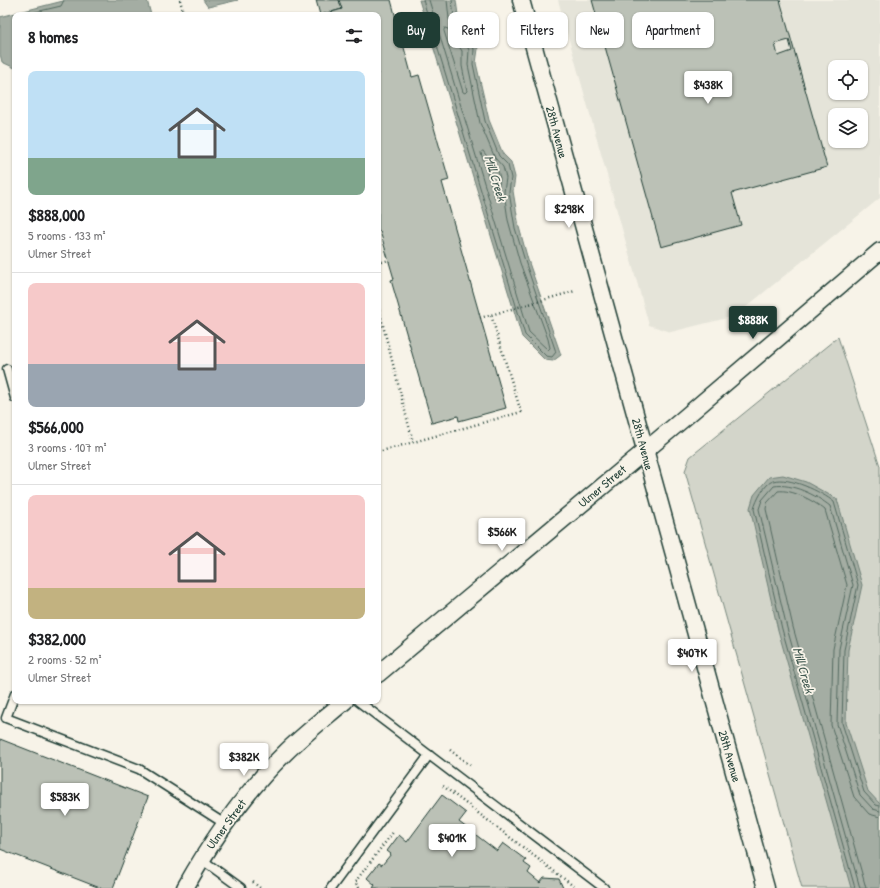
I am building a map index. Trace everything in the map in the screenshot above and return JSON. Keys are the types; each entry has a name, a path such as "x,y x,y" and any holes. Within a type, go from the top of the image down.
{"street":[{"name":"28th Avenue","path":"521,0 766,888"},
{"name":"Ulmer Street","path":"381,671 645,451 880,251"},
{"name":"Ulmer Street","path":"185,888 201,859 225,824 251,791 285,753 339,704"}],"lane":[{"path":"7,369 12,387"},
{"path":"12,700 3,718 139,768 225,824"},
{"path":"362,704 604,888"},
{"path":"330,888 429,755"},
{"path":"201,859 241,888"}],"path":[{"path":"180,0 183,12"},
{"path":"381,262 389,260"},
{"path":"480,318 575,291"},
{"path":"381,451 520,412 491,315"},
{"path":"381,318 413,442"},
{"path":"450,750 471,766"},
{"path":"443,786 576,888"},
{"path":"359,888 356,882 394,830"}],"shaded area":[{"path":"558,0 880,0 880,198 735,316 671,332 649,325 568,36 568,12 561,12"},
{"path":"838,337 880,466 880,888 802,888 685,471 690,457"}],"water":[{"path":"67,0 147,0 150,12 20,12"},
{"path":"203,0 238,0 208,7"},
{"name":"Mill Creek","path":"419,0 456,0 458,12 448,12 448,48 478,49 476,63 489,120 503,154 511,162 515,177 513,191 519,227 528,260 561,355 553,361 545,360 522,337 434,48 440,48 440,12 423,12"},
{"path":"12,14 12,67 2,62 0,54 0,17"},
{"name":"Mill Creek","path":"783,475 806,482 837,499 862,585 848,650 846,723 868,791 880,804 880,888 851,888 778,630 750,508 754,495 769,477"}],"building":[{"path":"316,0 339,0 342,9 331,12 319,12"},
{"path":"339,0 391,0 394,12 393,12 393,48 404,48 412,77 419,75 449,180 442,182 506,408 459,421 458,416 432,423 391,280 394,279 381,234 381,12 332,12 342,9"},
{"path":"592,0 780,0 827,167 732,193 741,225 661,247 605,48 624,48 624,12 595,12","holes":["789,40 792,51 778,56 775,44"]},
{"path":"0,739 148,797 113,888 100,888 0,849"},
{"path":"442,795 466,813 459,822 497,851 503,843 526,860 524,863 531,868 528,873 540,883 544,878 559,879 563,888 373,888 375,885 367,878 379,863 382,865 391,854 387,851 399,835 407,842"}]}
